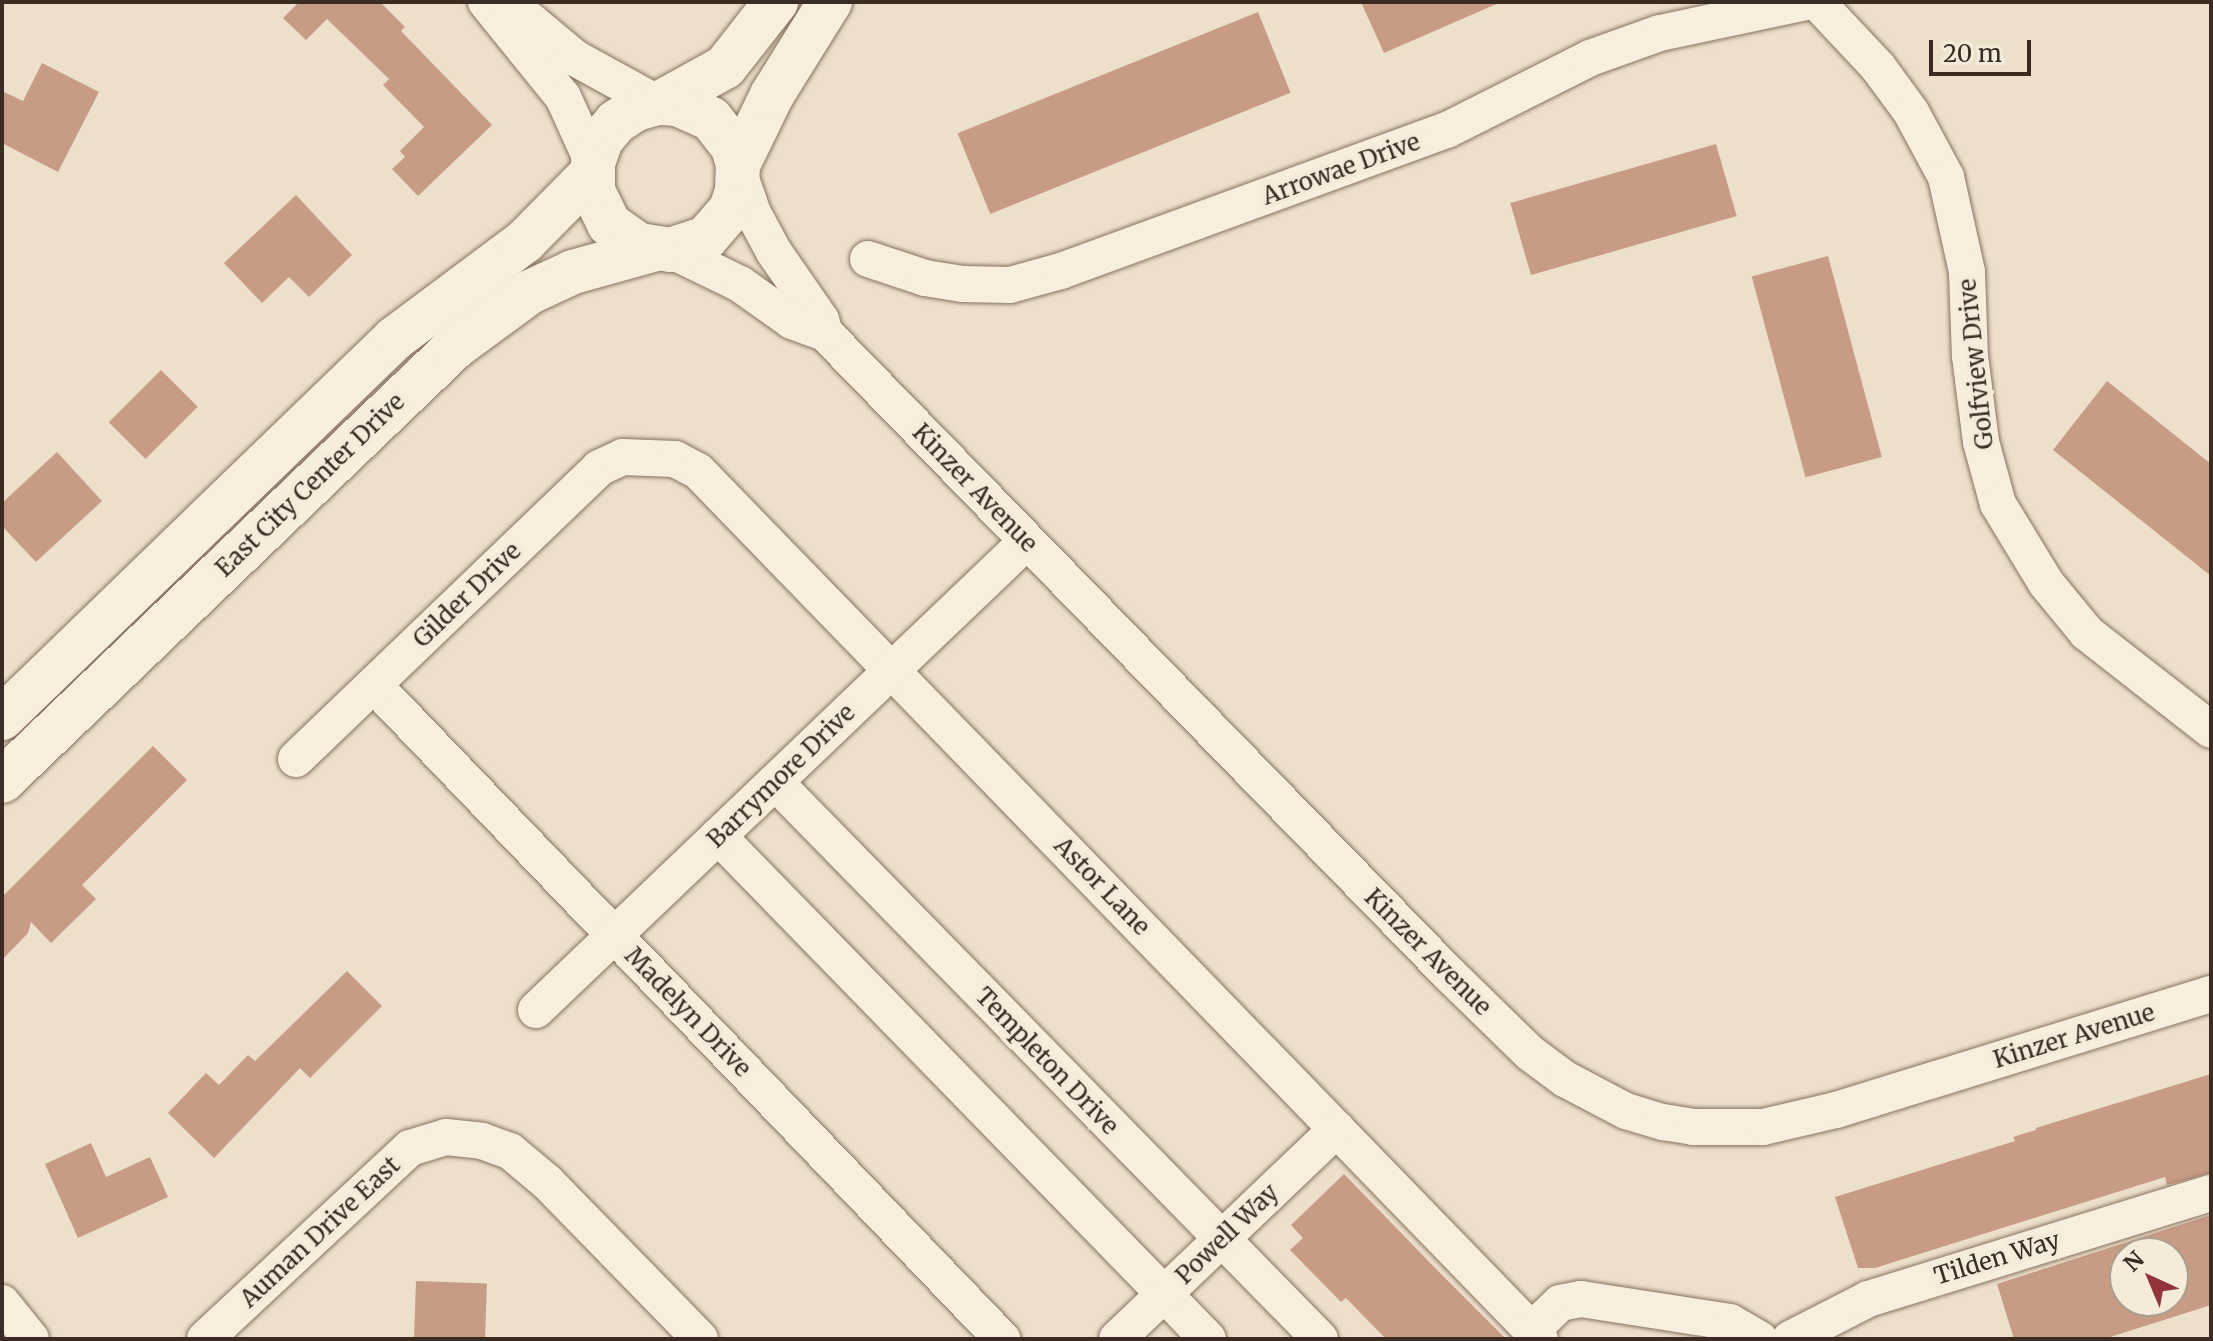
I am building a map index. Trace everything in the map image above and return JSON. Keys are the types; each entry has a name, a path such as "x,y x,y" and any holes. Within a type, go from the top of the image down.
{"street":[{"path":"486,2 563,97 592,168 593,191 609,224 639,245 663,249 689,246 720,225 737,191 738,169 729,139 711,119 687,106 658,103 575,58 508,2"},
{"path":"592,168 601,140 616,122 636,109 658,103 725,67 776,2"},
{"path":"738,169 772,95 830,2"},
{"name":"Arrowae Drive","path":"868,259 938,280 1010,285 1061,271 1447,130 1604,53 1660,33 1806,2"},
{"name":"Golfview Drive","path":"1817,2 1878,67 1911,112 1946,177 1967,272 1970,356 1981,442 1998,504 2046,583 2087,633 2211,730"},
{"name":"East City Center Drive","path":"2,718 394,339 525,241 592,168"},
{"name":"Kinzer Avenue","path":"738,169 753,213 774,252 821,320 825,333"},
{"name":"East City Center Drive","path":"2,781 455,347 530,292 597,263 663,249"},
{"name":"Kinzer Avenue","path":"663,249 740,284 792,321 825,333 1501,1025 1565,1079 1626,1111 1693,1127 1763,1127 1797,1122 2211,994"},
{"name":"Astor Lane","path":"650,456 675,459 698,471 1536,1335"},
{"name":"Gilder Drive","path":"296,759 599,468 623,457 650,456"},
{"name":"Barrymore Drive","path":"536,1010 1026,542"},
{"name":"Madelyn Drive","path":"374,685 1002,1339"},
{"name":"Templeton Drive","path":"775,782 1320,1339"},
{"path":"718,836 1208,1339"},
{"name":"Powell Way","path":"1117,1339 1337,1129"},
{"name":"Auman Drive East","path":"205,1339 410,1148 446,1137 482,1141 510,1151 547,1182 700,1339"},
{"name":"Tilden Way","path":"1790,1339 1868,1299 2211,1193"},
{"path":"1536,1335 1560,1303 1581,1299 1730,1322 1760,1339"},
{"path":"2,1303 31,1339"}],"building":[{"path":"299,2 380,2 405,27 401,31 492,125 418,196 392,169 405,157 400,151 424,127 383,85 389,79 327,19 306,40 283,18"},
{"path":"1361,2 1501,2 1384,53"},
{"path":"1258,12 1291,93 990,214 958,133"},
{"path":"42,63 99,92 58,172 2,143 2,91 23,101"},
{"path":"1716,144 1737,216 1531,275 1510,203"},
{"path":"296,195 352,255 309,297 289,277 262,303 224,263"},
{"path":"1828,256 1882,457 1806,477 1752,276"},
{"path":"161,370 198,407 145,459 109,422"},
{"path":"2107,381 2211,464 2211,576 2053,450"},
{"path":"57,452 102,501 36,562 2,526 2,503"},
{"path":"153,746 187,780 82,885 96,899 51,943 31,922 28,933 2,960 2,897"},
{"path":"347,971 382,1006 310,1078 300,1068 214,1158 168,1113 206,1073 219,1085 248,1055 255,1061"},
{"path":"2211,1074 2211,1173 2167,1185 2165,1177 1875,1268 1858,1268 1835,1197 2015,1141 2013,1137 2036,1128"},
{"path":"91,1143 106,1177 150,1157 168,1197 78,1238 45,1164"},
{"path":"1344,1174 1506,1339 1386,1339 1346,1298 1341,1302 1290,1250 1303,1238 1291,1225"},
{"path":"2211,1215 2211,1305 2189,1312 2189,1237 2143,1237"},
{"path":"2109,1248 2109,1317 2173,1317 2104,1339 2014,1339 1997,1284"},
{"path":"416,1281 487,1283 485,1339 414,1339"}]}
